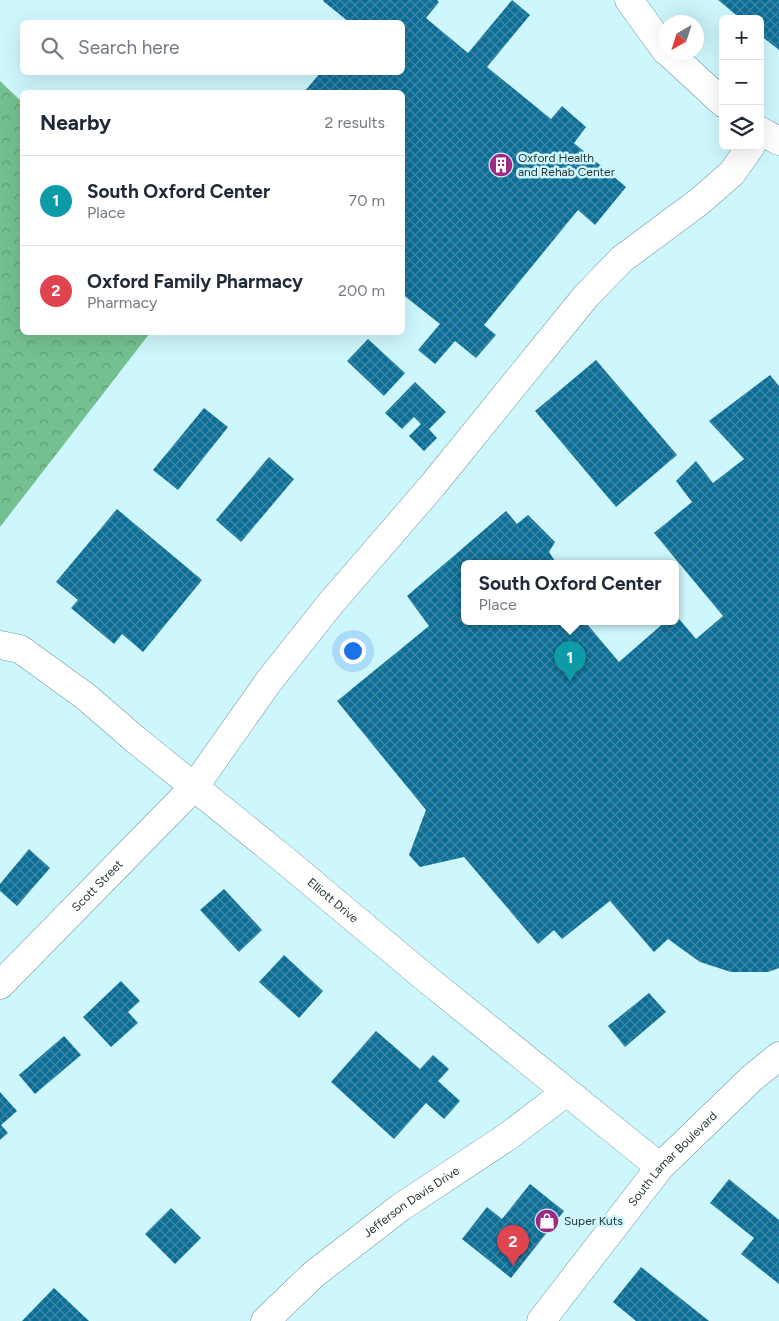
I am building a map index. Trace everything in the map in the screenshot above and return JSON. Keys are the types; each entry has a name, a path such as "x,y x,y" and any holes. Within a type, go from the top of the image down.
{"street":[{"path":"629,0 659,41"},
{"path":"676,60 719,99"},
{"name":"Scott Street","path":"0,985 195,786 270,681 331,603 432,486 586,296 622,259 700,200 732,173 766,135"},
{"name":"Elliott Drive","path":"0,644 20,649 85,696 434,986 660,1168"},
{"name":"South Lamar Boulevard","path":"541,1321 660,1168 751,1079 779,1056"},
{"name":"Jefferson Davis Drive","path":"265,1321 314,1274 401,1207 507,1137 566,1092"}],"green space":[{"path":"0,81 20,100 20,335 148,335 0,527"}],"building":[{"name":"Oxford Health and Rehab Center","path":"437,0 439,2 426,18 468,53 512,0 530,15 487,67 551,119 562,106 586,127 574,143 626,187 595,225 578,210 484,325 496,335 476,358 455,341 435,364 418,350 440,324 405,296 405,90 306,90 318,75 405,75 405,20 347,20 323,1"},
{"path":"718,0 779,0 779,50 764,38 764,15 736,15"},
{"path":"368,339 405,373 384,396 347,361"},
{"path":"596,360 677,455 616,507 535,411"},
{"path":"770,375 779,386 779,968 768,972 731,972 700,962 668,939 654,952 610,901 562,939 554,930 538,944 464,857 420,867 409,855 426,810 337,701 429,626 407,596 506,511 517,524 528,515 555,542 549,552 554,560 461,560 461,625 588,625 619,662 661,625 679,625 679,619 696,639 723,616 679,563 679,560 676,560 654,533 692,502 676,481 696,461 713,483 744,459 709,421"},
{"path":"415,382 446,412 429,429 437,438 424,451 409,436 421,424 414,417 402,429 385,413"},
{"path":"204,408 228,427 178,490 153,470"},
{"path":"269,457 294,479 241,542 216,520"},
{"path":"117,509 202,580 143,652 122,634 114,644 71,608 78,600 56,582"},
{"path":"29,849 50,868 17,906 0,891 0,884"},
{"path":"224,889 262,930 239,952 200,910"},
{"path":"284,955 323,991 299,1018 259,982"},
{"path":"121,981 140,1001 128,1012 138,1023 111,1047 83,1017"},
{"path":"649,993 666,1012 625,1047 608,1026"},
{"path":"376,1031 420,1069 433,1055 449,1069 438,1081 460,1101 444,1119 426,1103 394,1139 331,1082"},
{"path":"64,1036 81,1055 35,1094 19,1075"},
{"path":"0,1092 17,1111 1,1125 8,1133 0,1140"},
{"path":"729,1179 779,1220 779,1284 741,1254 754,1238 710,1203"},
{"path":"530,1184 564,1211 511,1278 462,1239 487,1207 502,1219"},
{"path":"171,1208 201,1238 175,1264 145,1234"},
{"path":"641,1267 709,1321 636,1321 613,1302"},
{"path":"54,1288 89,1321 22,1321"}],"place":[{"name":"Oxford Health and Rehab Center","path":"501,165"},
{"name":"South Oxford Center","path":"570,682"},
{"name":"Super Kuts","path":"547,1221"},
{"name":"Oxford Family Pharmacy","path":"513,1266"}]}
